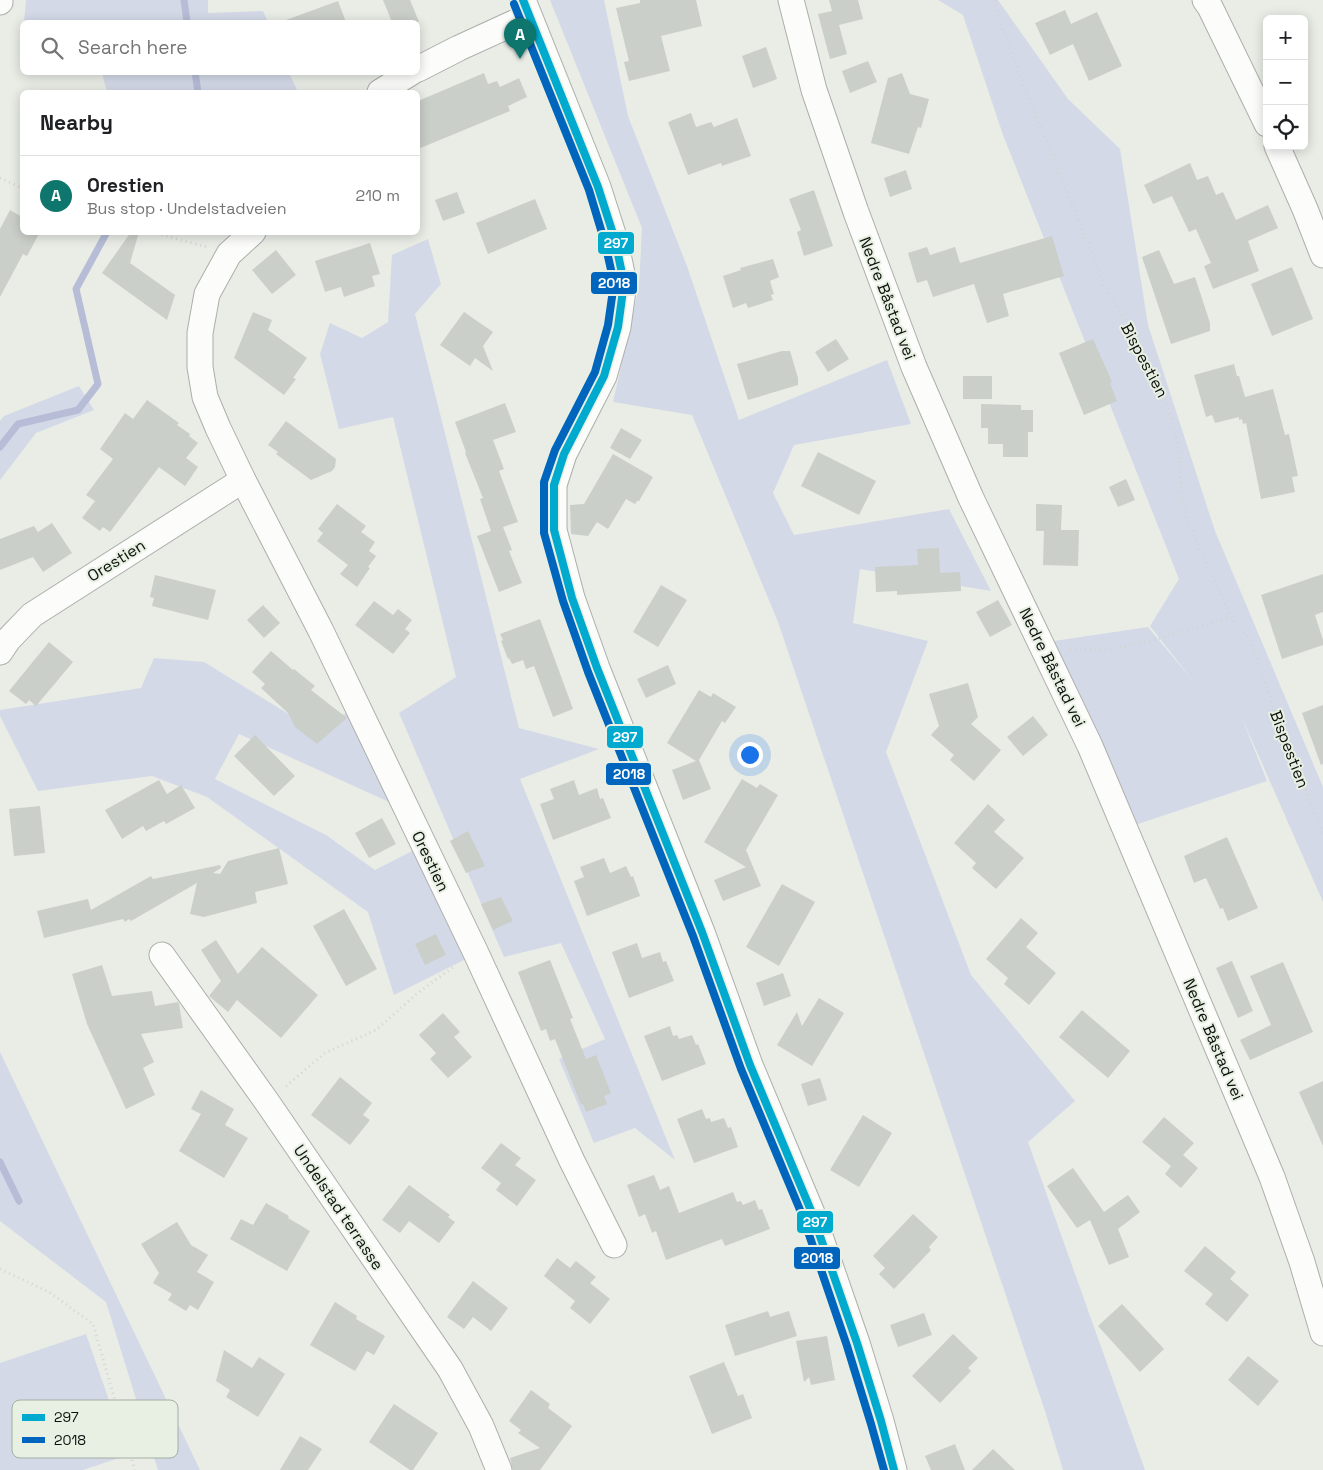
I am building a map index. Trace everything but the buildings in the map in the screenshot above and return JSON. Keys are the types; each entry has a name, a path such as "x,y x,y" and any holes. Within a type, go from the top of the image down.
{"street":[{"name":"Nedre Båstad vei","path":"791,0 814,90 856,212 914,367 971,498 1090,746 1272,1177 1302,1262 1323,1332"},
{"path":"1205,0 1263,116"},
{"path":"420,68 459,48 526,8 598,187 615,240 624,283 618,327 604,376 564,454 554,485 554,530 572,598 597,668 702,932 750,1066 812,1213 857,1343 894,1470"},
{"path":"383,90 407,75"},
{"path":"1279,150 1306,209 1323,255"},
{"name":"Orestien","path":"250,235 229,254 207,294 200,333 200,367 205,396 243,480 321,631 475,951 572,1161 614,1245"},
{"name":"Orestien","path":"0,652 8,640 32,614 243,480"},
{"name":"Undelstad terrasse","path":"162,955 267,1102 450,1369 481,1426 499,1470"}],"path":[{"name":"Bispestien","path":"995,0 996,9 1014,60 1104,284 1165,394 1179,450 1182,501 1190,527 1231,617 1251,641 1288,747 1323,833"},
{"path":"0,178 20,187"},
{"path":"164,235 229,254"},
{"path":"1044,649 1111,650 1164,637 1231,617"},
{"path":"267,1102 325,1053 376,1030 419,992 475,951"},
{"path":"0,1269 49,1292 93,1324 115,1400"}],"shaded area":[{"path":"26,0 208,0 208,13 263,11 267,20 24,20"},
{"path":"550,0 604,0 628,116 687,266 739,420 887,360 911,424 794,445 773,493 794,535 949,509 991,591 860,569 853,623 928,641 886,752 971,975 1075,1101 1028,1142 1145,1470 1063,1470 1045,1411 778,622 692,415 613,402 639,286 642,228"},
{"path":"938,0 998,0 1068,99 1120,149 1148,325 1215,531 1323,787 1323,902 1242,718 1267,781 1132,826 1054,641 1148,627 1193,681 1150,626 1179,579 1003,135 963,15"},
{"path":"103,75 290,75 297,90 106,90"},
{"path":"428,239 441,284 415,314 519,728 599,749 520,779 675,1160 635,1128 594,1143 559,1059 605,1039 561,943 504,957 399,713 456,677 393,417 339,429 320,354 330,323 362,338 388,322 392,255"},
{"path":"79,386 94,410 36,433 0,480 0,421 4,416"},
{"path":"154,658 204,662 310,727 350,712 398,806 239,734 215,779 326,835 375,870 418,848 470,957 394,995 368,912 207,797 152,776 38,791 0,716 0,710 141,688"},
{"path":"0,1052 167,1400 136,1400 106,1302 0,1221"},
{"path":"86,1334 109,1400 12,1400 12,1458 119,1458 83,1470 0,1470 0,1363"},
{"path":"178,1424 200,1470 158,1470 154,1458 178,1458"}],"waterway":[{"path":"184,0 187,20"},
{"path":"195,75 198,90"},
{"path":"0,447 18,424 78,410 98,384 76,289 105,235"},
{"path":"0,1162 19,1201"}],"transit line":[{"name":"297","path":"523,0 598,187 615,240 624,283 618,327 604,376 564,454 554,485 554,530 572,598 597,668 702,932 750,1065 812,1213 857,1343 894,1470"},
{"name":"2018","path":"514,4 589,190 605,243 614,283 608,325 595,372 555,450 544,482 544,533 563,601 588,672 693,936 741,1069 803,1217 847,1346 884,1470"}],"place":[{"name":"Orestien","path":"520,59"}]}
